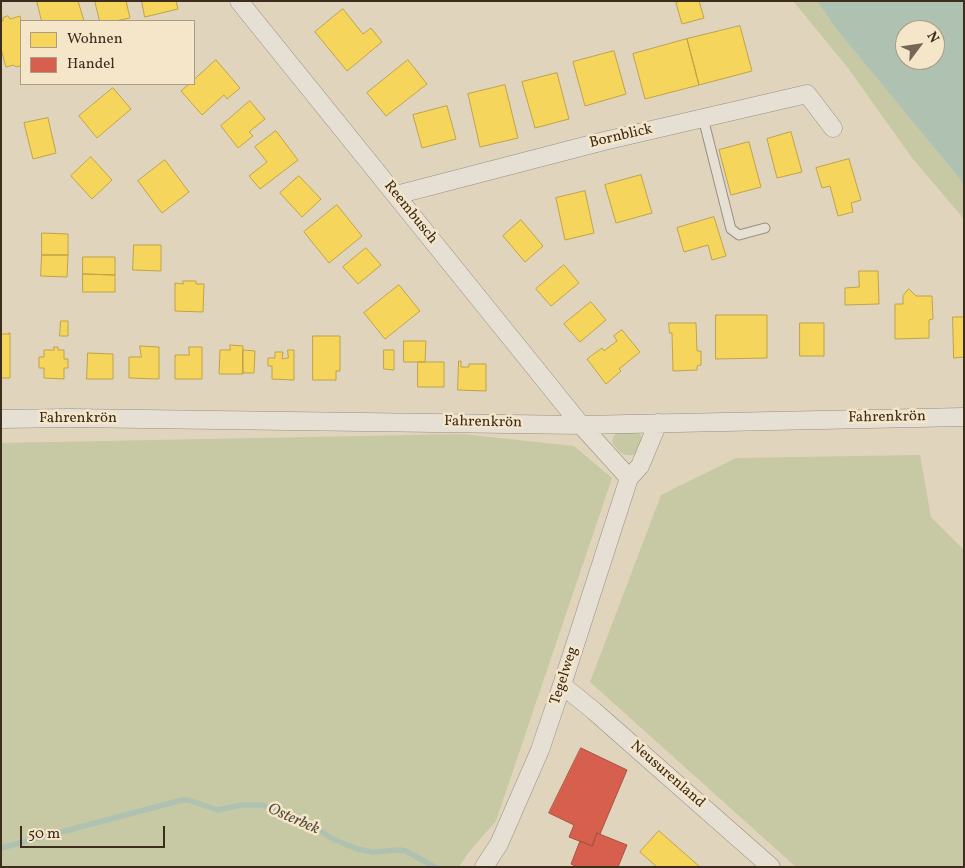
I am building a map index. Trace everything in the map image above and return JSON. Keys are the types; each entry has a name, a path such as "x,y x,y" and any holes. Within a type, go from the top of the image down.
{"street":[{"name":"Reembusch","path":"239,1 581,424"},
{"name":"Bornblick","path":"396,195 595,143 807,94 833,128"},
{"name":"Fahrenkrön","path":"1,419 70,418 581,424 964,417"},
{"name":"Tegelweg","path":"484,867 499,844 540,750 629,478 640,466 658,423"},
{"path":"581,424 629,478"},
{"name":"Neusurenland","path":"562,685 771,867"}],"lane":[{"path":"703,118 731,229 739,235 765,228"}],"green space":[{"path":"793,1 817,1 837,30 959,178 964,187 964,219 912,158 848,68"},
{"path":"633,431 640,434 643,439 638,451 634,455 623,454 612,443 613,438 616,433"},
{"path":"462,434 574,446 612,478 496,821 469,852 459,867 1,867 1,443"},
{"path":"920,455 931,517 964,550 964,867 796,867 590,682 661,495 736,458"}],"shaded area":[{"path":"817,1 964,1 964,187 959,178 837,30"}],"building: Wohnen":[{"path":"37,1 78,1 84,20 42,20"},
{"path":"95,1 126,1 130,18 100,20"},
{"path":"142,1 176,1 178,9 145,17"},
{"path":"681,1 699,1 704,18 682,24 676,3"},
{"path":"343,9 363,34 371,28 382,42 347,71 315,32"},
{"path":"8,16 10,19 20,16 20,66 6,67 1,49 1,21 3,21 3,18"},
{"path":"740,26 752,71 699,85 687,39"},
{"path":"687,39 699,85 645,99 633,54"},
{"path":"614,51 626,94 585,106 573,62"},
{"path":"216,60 240,88 227,99 224,95 202,115 181,91 188,85 195,85 195,79"},
{"path":"408,60 427,84 386,116 367,93"},
{"path":"557,73 569,119 535,128 522,82"},
{"path":"505,85 518,138 480,147 468,94"},
{"path":"113,88 131,109 97,138 79,116"},
{"path":"250,101 265,119 249,132 253,136 238,148 221,126"},
{"path":"447,106 456,139 422,148 413,115"},
{"path":"48,118 56,153 33,159 24,123"},
{"path":"276,131 298,160 260,189 249,176 267,162 255,147"},
{"path":"791,132 802,172 777,178 767,139"},
{"path":"749,142 761,187 731,195 719,150"},
{"path":"91,157 112,180 92,199 71,176"},
{"path":"849,159 861,200 851,203 853,212 838,216 830,186 822,188 816,168"},
{"path":"165,160 189,192 162,213 138,181"},
{"path":"641,175 652,213 616,223 605,185"},
{"path":"299,176 321,199 302,217 280,193"},
{"path":"585,191 594,233 565,240 556,198"},
{"path":"337,205 362,236 329,263 304,232"},
{"path":"714,217 726,256 712,260 708,245 684,252 677,228"},
{"path":"521,220 543,246 525,262 503,236"},
{"path":"42,233 68,234 68,255 42,255"},
{"path":"134,245 161,245 161,271 133,270"},
{"path":"366,248 381,265 358,284 343,267"},
{"path":"42,255 68,255 67,277 41,276"},
{"path":"83,257 115,257 115,275 83,274"},
{"path":"564,265 579,283 551,306 536,289"},
{"path":"859,271 878,271 879,304 845,305 845,288 859,287"},
{"path":"83,274 115,275 115,292 83,292"},
{"path":"183,281 196,281 196,284 204,284 203,312 175,311 175,283 183,284"},
{"path":"399,285 420,311 385,339 364,313"},
{"path":"909,289 916,296 932,296 933,319 929,320 929,338 895,339 895,304 903,304 903,296"},
{"path":"591,302 606,320 580,342 564,324"},
{"path":"716,315 767,315 767,358 716,359"},
{"path":"953,317 964,317 964,357 954,358"},
{"path":"61,321 68,321 68,336 60,336"},
{"path":"669,323 696,323 697,351 701,351 701,365 697,366 697,370 673,371 672,333 670,333"},
{"path":"800,323 824,323 824,356 800,356"},
{"path":"622,330 640,352 619,369 621,371 606,384 587,359 602,348 604,351 617,341 614,336"},
{"path":"9,333 10,378 1,378 1,334"},
{"path":"313,336 340,336 340,371 336,371 336,380 313,380"},
{"path":"404,341 426,341 425,362 404,362"},
{"path":"230,345 243,346 243,374 219,374 220,350 230,350"},
{"path":"140,346 159,347 159,379 129,378 129,357 141,357"},
{"path":"54,347 58,347 58,350 64,350 64,359 68,359 68,368 64,368 64,379 44,378 44,368 39,368 39,357 44,357 44,350 54,350"},
{"path":"189,347 202,347 202,379 175,379 175,355 189,355"},
{"path":"243,350 255,351 254,373 243,373"},
{"path":"288,350 294,350 294,380 272,379 272,366 268,366 268,358 275,358 275,352 283,352 282,359 288,358"},
{"path":"384,350 394,350 394,370 384,369"},
{"path":"88,353 113,354 113,379 87,379"},
{"path":"459,361 461,361 461,367 469,367 469,364 486,364 486,391 458,390"},
{"path":"418,362 444,362 444,387 418,387"},
{"path":"659,831 700,867 657,867 640,852"}],"building: Handel":[{"path":"581,748 627,770 600,834 597,833 592,846 569,837 574,825 549,813"},
{"path":"597,833 627,845 618,867 577,867 571,864 580,841 592,846"}],"waterway":[{"name":"Osterbek","path":"1,848 188,800 218,810 241,805 262,805 284,816 310,825 335,840 357,849 372,852 406,851 435,867"}]}
